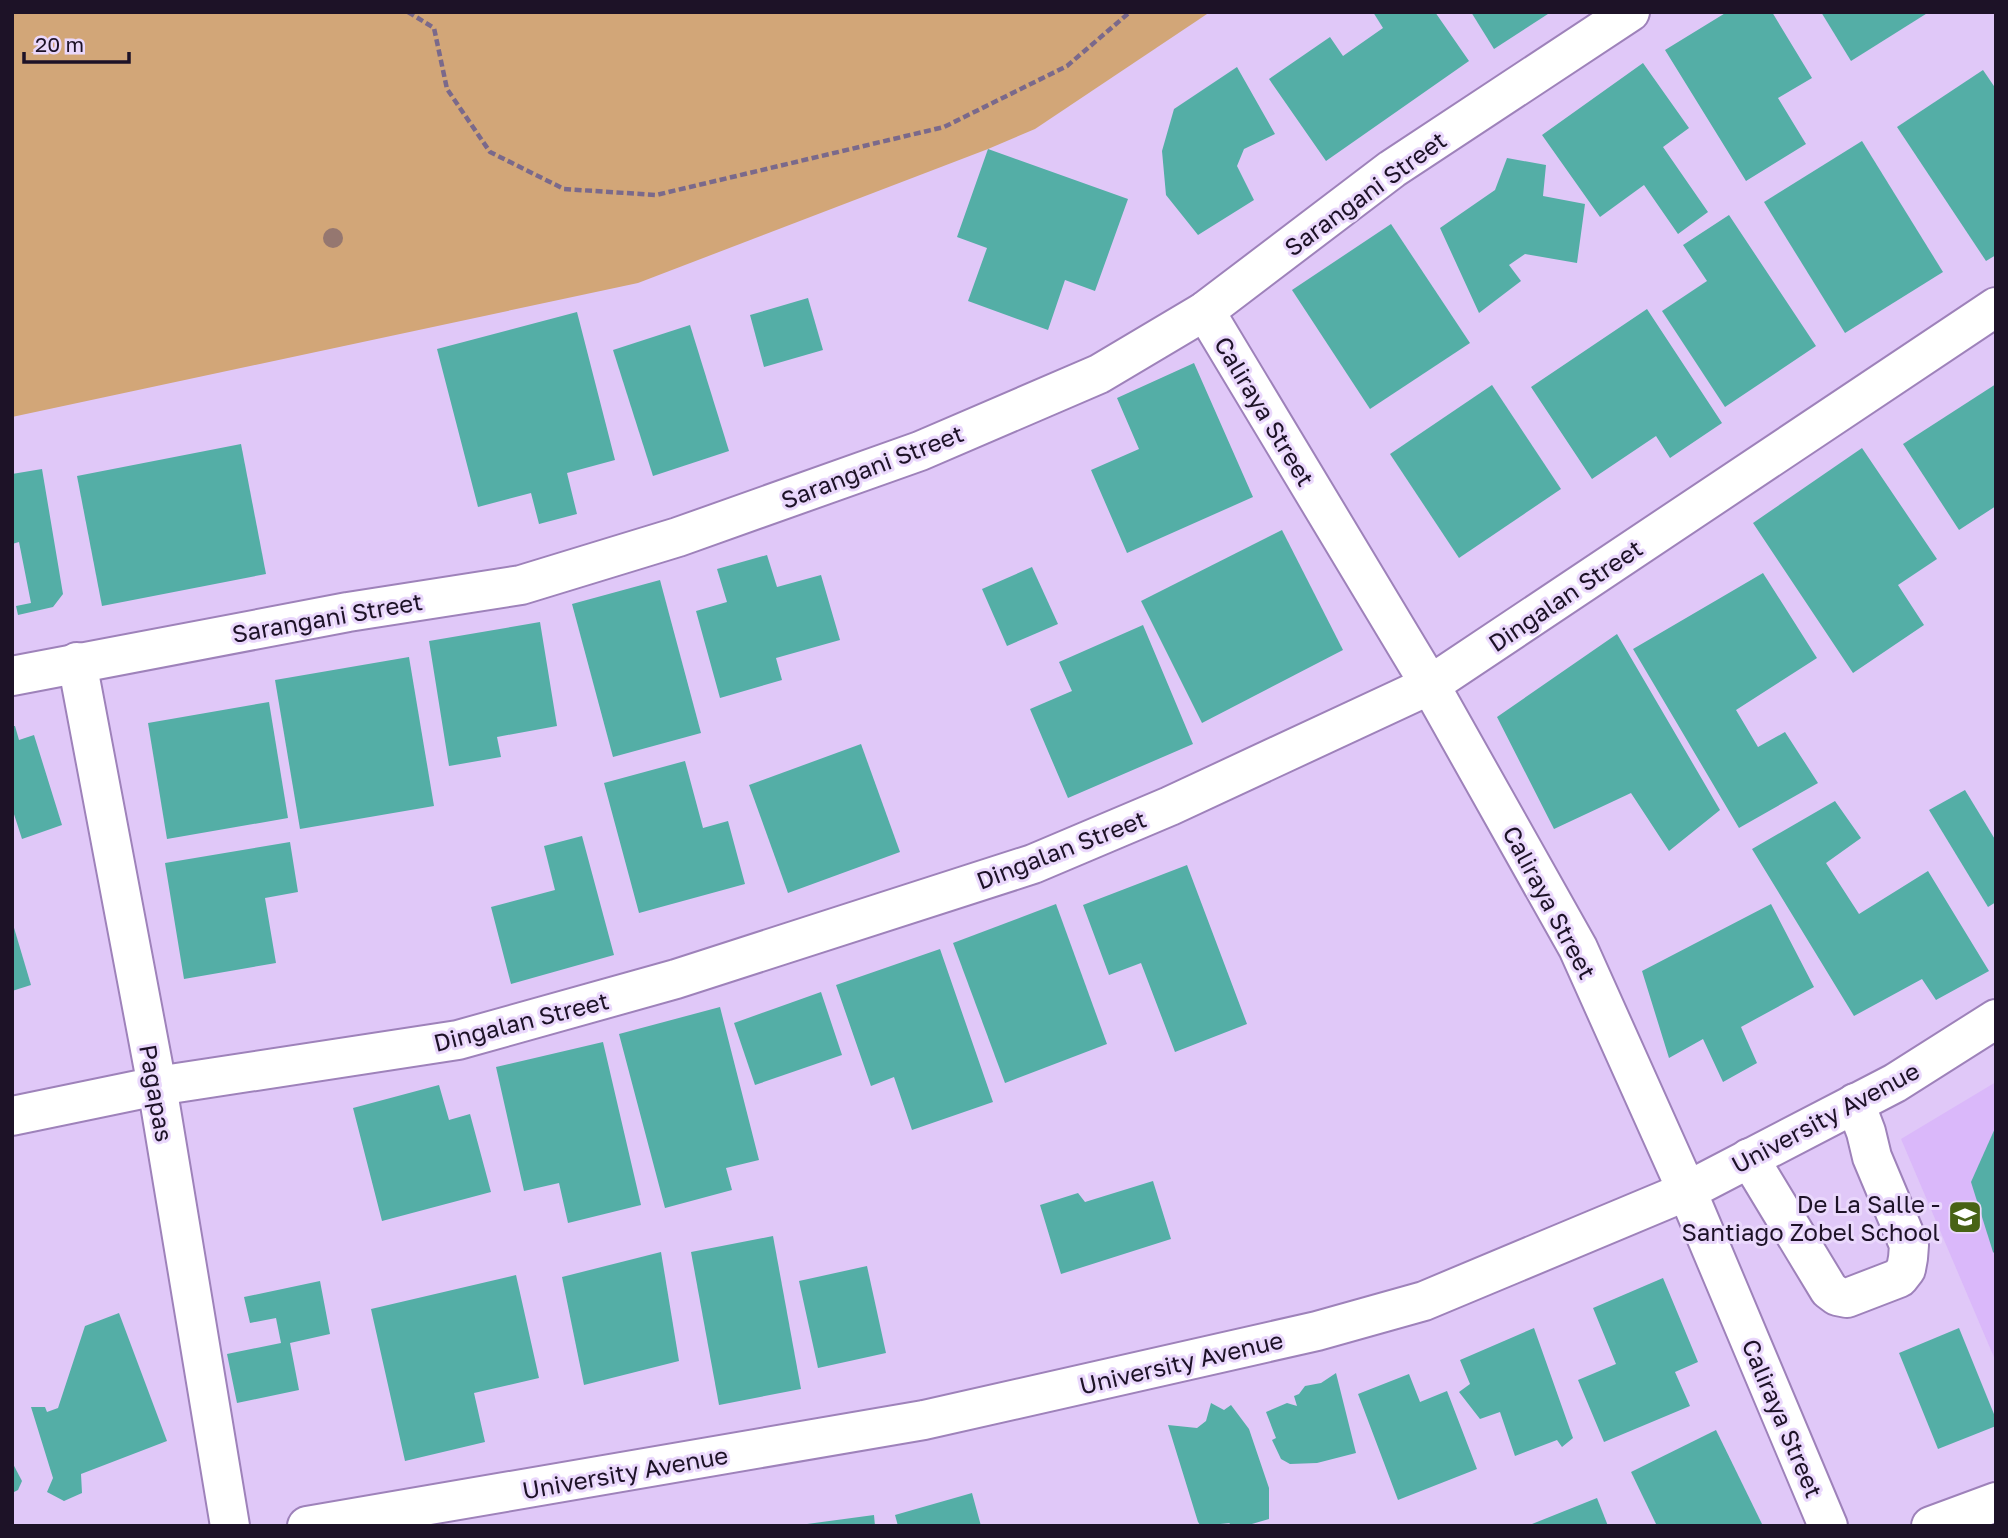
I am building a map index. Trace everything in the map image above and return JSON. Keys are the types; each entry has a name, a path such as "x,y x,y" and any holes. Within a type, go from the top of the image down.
{"street":[{"name":"Sarangani Street","path":"12,676 348,612 521,585 678,537 920,451 1099,374 1205,311 1392,169 1630,12"},
{"name":"Dingalan Street","path":"12,1116 157,1086 458,1041 676,979 1033,864 1170,806 1430,685 1996,307"},
{"name":"Caliraya Street","path":"1205,311 1430,685 1578,948 1687,1191 1828,1526"},
{"name":"Pagapas","path":"77,662 157,1086 230,1526"},
{"name":"University Avenue","path":"307,1526 924,1420 1317,1331 1424,1301 1687,1191 1895,1083 1996,1019"},
{"path":"1749,1158 1829,1290 1837,1296 1847,1298 1899,1278 1906,1269 1909,1245 1872,1157 1855,1103"},
{"path":"1931,1526 1996,1502"}],"path":[{"path":"408,12 434,28 447,89 490,152 564,189 656,195 944,127 1067,66 1129,12"}],"shaded area":[{"path":"12,12 1210,12 1035,129 638,283 12,417"},
{"name":"De La Salle - Santiago Zobel School","path":"1996,1082 1996,1362 1901,1139"}],"building":[{"path":"1373,12 1435,12 1469,61 1326,161 1269,79 1330,37 1343,56 1383,28"},
{"path":"1471,12 1551,12 1494,49"},
{"path":"1727,12 1772,12 1812,78 1778,98 1806,144 1746,181 1665,50"},
{"path":"1821,12 1929,12 1851,61"},
{"path":"1643,63 1689,128 1663,147 1708,212 1678,234 1644,185 1600,217 1542,135"},
{"path":"1237,67 1275,134 1244,149 1237,166 1254,200 1198,235 1166,195 1162,151 1174,109"},
{"path":"1983,70 1996,89 1996,255 1986,261 1897,127"},
{"path":"1862,141 1943,272 1845,333 1764,202"},
{"path":"988,149 1128,199 1095,291 1065,280 1048,330 968,301 987,248 957,237"},
{"path":"1507,158 1546,165 1543,196 1585,204 1577,263 1525,254 1509,265 1521,281 1479,313 1440,228 1495,190"},
{"path":"1729,215 1816,346 1725,407 1662,311 1707,281 1683,245"},
{"path":"1391,224 1470,343 1370,409 1292,290"},
{"path":"808,298 823,350 764,367 750,315"},
{"path":"1647,309 1722,423 1670,458 1656,436 1592,479 1531,387"},
{"path":"577,312 615,460 567,473 577,514 539,524 531,493 478,507 437,349"},
{"path":"690,325 729,451 653,476 613,350"},
{"path":"1194,363 1253,497 1127,553 1091,470 1139,449 1117,398"},
{"path":"1996,384 1996,506 1959,530 1903,444"},
{"path":"1492,385 1561,489 1459,558 1390,454"},
{"path":"241,444 266,574 102,606 77,476"},
{"path":"1862,448 1937,559 1898,585 1924,625 1853,673 1753,523"},
{"path":"42,469 63,594 53,607 18,615 16,606 31,603 19,542 12,544 12,474"},
{"path":"1282,530 1343,650 1202,723 1141,601"},
{"path":"767,555 777,587 821,575 840,640 776,658 782,680 720,698 696,611 727,602 717,569"},
{"path":"1032,567 1058,624 1007,646 982,589"},
{"path":"1763,573 1817,658 1736,710 1758,747 1785,732 1818,783 1739,828 1633,649"},
{"path":"660,580 701,733 613,757 572,604"},
{"path":"540,622 557,726 497,737 501,757 449,766 429,641"},
{"path":"1143,625 1193,744 1068,798 1030,709 1072,691 1059,662"},
{"path":"1617,634 1720,810 1669,851 1631,793 1554,829 1497,717"},
{"path":"409,657 434,806 300,829 275,680"},
{"path":"269,702 288,818 167,839 148,723"},
{"path":"12,726 15,726 19,740 34,735 62,825 22,839 12,808"},
{"path":"861,744 900,852 788,893 749,785"},
{"path":"685,761 703,828 728,821 745,884 639,913 604,783"},
{"path":"1965,790 1996,841 1996,902 1988,907 1929,810"},
{"path":"1835,801 1861,838 1826,863 1859,914 1928,871 1989,971 1936,1000 1922,979 1854,1016 1752,849"},
{"path":"582,836 614,955 511,984 491,907 555,890 544,846"},
{"path":"290,842 298,892 265,898 276,963 184,979 165,863"},
{"path":"1187,865 1247,1024 1175,1052 1141,963 1109,975 1083,905"},
{"path":"1056,904 1107,1044 1005,1083 953,943"},
{"path":"1771,904 1814,987 1741,1027 1757,1063 1723,1082 1703,1039 1669,1058 1642,971"},
{"path":"12,921 31,985 12,991"},
{"path":"940,949 993,1102 912,1130 894,1077 871,1086 836,985"},
{"path":"821,992 842,1055 755,1085 734,1023"},
{"path":"720,1007 759,1160 726,1168 732,1190 665,1208 619,1034"},
{"path":"603,1042 641,1205 568,1223 559,1183 524,1191 496,1067"},
{"path":"439,1085 449,1120 470,1114 491,1192 382,1221 353,1108"},
{"path":"1996,1126 1996,1255 1971,1182"},
{"path":"1153,1181 1171,1239 1061,1274 1040,1205 1078,1193 1085,1202"},
{"path":"773,1236 801,1389 719,1405 691,1252"},
{"path":"661,1252 679,1361 584,1385 562,1277"},
{"path":"867,1266 886,1353 818,1368 799,1281"},
{"path":"516,1275 539,1378 474,1393 485,1442 405,1461 371,1309"},
{"path":"1663,1278 1698,1362 1675,1372 1690,1406 1604,1442 1578,1380 1616,1364 1593,1308"},
{"path":"320,1281 330,1334 290,1343 299,1390 237,1403 227,1354 281,1343 276,1318 250,1323 244,1297"},
{"path":"119,1313 167,1441 81,1474 82,1493 64,1501 47,1492 53,1478 31,1407 45,1407 47,1412 58,1408 85,1326"},
{"path":"1534,1328 1573,1438 1562,1447 1557,1440 1515,1456 1500,1412 1480,1419 1459,1392 1470,1384 1460,1360"},
{"path":"1959,1328 1996,1419 1996,1426 1938,1449 1899,1353"},
{"path":"1336,1373 1356,1453 1317,1463 1290,1464 1281,1459 1272,1440 1276,1438 1266,1412 1287,1403 1297,1406 1294,1396 1305,1386 1321,1383"},
{"path":"1409,1374 1420,1402 1447,1391 1477,1469 1398,1500 1358,1394"},
{"path":"1211,1403 1224,1410 1231,1405 1249,1429 1269,1488 1269,1519 1245,1526 1228,1526 1230,1523 1201,1526 1198,1522 1168,1425 1197,1428 1206,1421"},
{"path":"1716,1430 1763,1526 1657,1526 1631,1472"},
{"path":"12,1462 22,1481 18,1490 12,1493"},
{"path":"972,1493 981,1526 898,1526 895,1515"},
{"path":"1597,1498 1608,1526 1527,1526"},
{"path":"874,1515 875,1526 807,1526 807,1524"}],"place":[{"name":"De La Salle - Santiago Zobel School","path":"1965,1217"}]}
